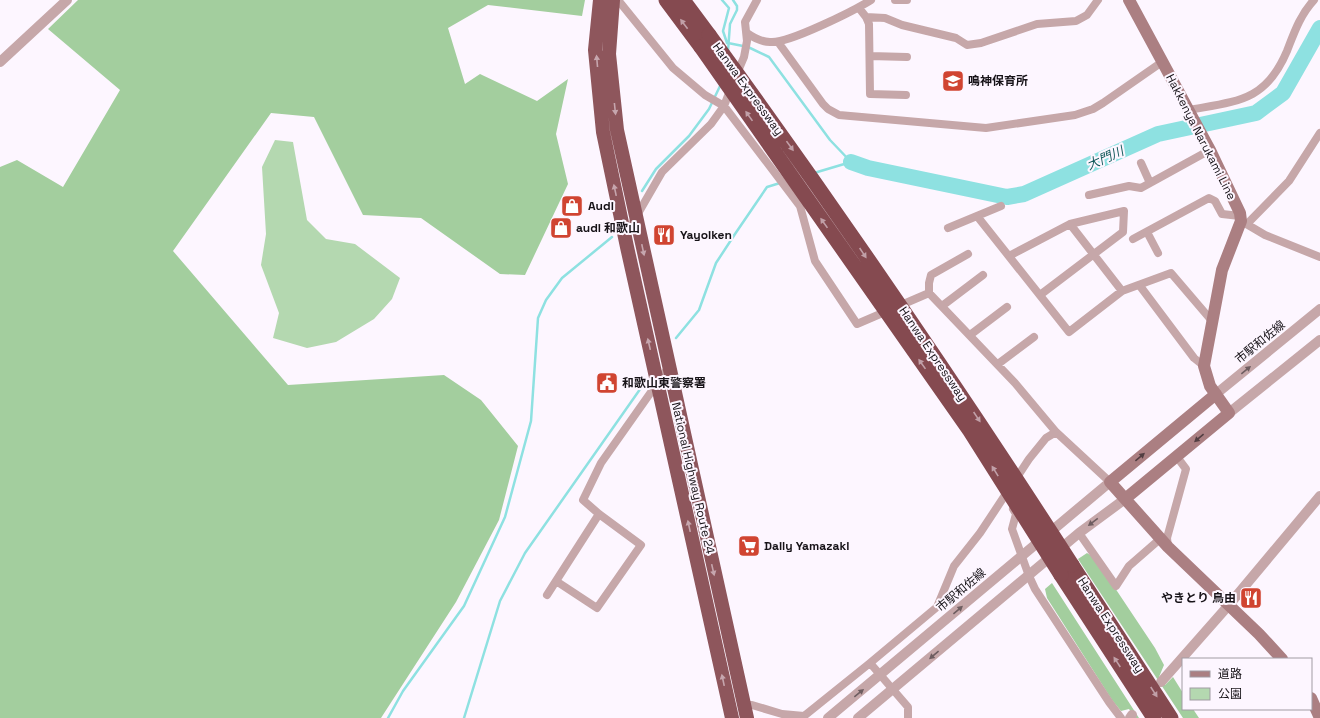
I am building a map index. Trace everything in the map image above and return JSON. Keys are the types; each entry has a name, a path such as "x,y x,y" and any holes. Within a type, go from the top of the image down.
{"highway":[{"name":"National Highway Route 24","path":"600,0 596,50 603,132 732,718"},
{"name":"National Highway Route 24","path":"613,0 609,54 617,130 668,368 745,711"},
{"name":"Hanwa Expressway","path":"666,0 970,431 1154,718"},
{"name":"Hanwa Expressway","path":"683,0 792,148 975,414 1171,718"},
{"path":"1133,686 1135,717"}],"main road":[{"name":"Hakkenya Narukami Line","path":"1129,0 1209,147 1243,220"},
{"path":"1124,499 1229,413 1210,386 1204,366 1222,270 1243,220"},
{"path":"1216,394 1110,482 1164,543 1228,606 1259,634 1281,658"},
{"path":"1312,700 1320,718"}],"street":[{"path":"0,62 68,0"},
{"path":"618,0 673,68 705,95 722,105 800,206 815,261 857,324 929,293"},
{"path":"625,236 662,172 711,124 722,105 744,57 747,37 745,22 756,0"},
{"path":"747,37 778,42 809,32 859,8 872,0"},
{"path":"895,0 907,0"},
{"path":"866,16 885,18 902,25 956,38 967,45 980,43 1037,24 1076,21 1087,14 1098,0"},
{"path":"1190,112 1242,99 1266,85 1276,74 1297,24 1314,0"},
{"path":"859,8 866,16 870,24 870,94 906,95"},
{"path":"778,42 823,104 839,115 986,128 1084,112 1103,103 1162,62"},
{"path":"870,56 907,57"},
{"path":"1243,220 1289,181 1320,133"},
{"path":"1089,195 1129,186 1141,188 1209,147"},
{"path":"1141,163 1150,183"},
{"path":"1133,239 1208,198 1215,201 1222,214 1243,220 1265,235 1320,257"},
{"path":"948,228 1001,206"},
{"path":"1009,256 1070,224 1124,212 1123,232 1040,295"},
{"path":"977,216 1069,332 1122,291 1140,286 1171,273 1212,321"},
{"path":"1070,224 1122,291"},
{"path":"1147,232 1158,253"},
{"path":"968,254 932,275 929,283 929,293 998,364 1056,432 1110,482"},
{"path":"942,306 983,274"},
{"path":"1140,286 1194,358 1204,366"},
{"path":"970,335 1007,307"},
{"name":"市駅和佐線","path":"1216,394 1320,309"},
{"path":"998,364 1034,337"},
{"path":"1229,413 1320,340"},
{"path":"556,581 597,608 641,545 584,503 584,498 601,463 668,368"},
{"path":"745,711 752,705 782,714 804,716 937,607 954,566 1005,496 1035,451 1046,438 1056,432"},
{"path":"1079,533 1116,586 1129,566 1164,543 1167,538 1186,469 1177,457"},
{"name":"市駅和佐線","path":"828,718 1110,482"},
{"path":"1005,496 1016,514 1012,529 1029,576 1104,696 1121,718"},
{"path":"1182,658 1228,606 1320,496"},
{"path":"858,718 1079,533 1124,499"},
{"path":"546,595 599,514"},
{"path":"1161,682 1182,658"},
{"path":"870,663 908,707 908,718"}],"green space":[{"path":"78,0 585,0 582,16 488,5 448,28 465,84 480,74 537,101 568,79 556,134 568,184 525,275 500,274 421,218 363,215 314,117 271,113 173,251 288,385 444,375 481,400 518,446 499,520 456,602 381,718 0,718 0,167 17,160 63,187 120,90 48,29"},
{"path":"275,140 293,142 307,220 326,239 355,244 400,278 392,299 374,319 336,342 307,348 273,338 279,313 261,265 266,234 262,167"},
{"path":"1087,553 1095,558 1155,648 1164,665 1159,677 1165,685 1173,677 1182,691 1182,710 1194,710 1199,718 1183,718 1078,559"},
{"path":"1052,583 1139,718 1135,718 1129,709 1121,711 1112,700 1047,598 1045,589"}],"waterway":[{"path":"722,0 729,8 723,31 727,43"},
{"path":"728,51 730,24 737,10 737,6 733,0"},
{"name":"大門川","path":"851,162 868,168 1007,197 1024,194 1158,134 1256,113 1283,93 1320,28"},
{"path":"728,43 748,47 769,57 830,140 851,162 814,173"},
{"path":"642,191 656,169 689,136 709,109 721,84"},
{"path":"676,338 699,310 716,263 735,234 767,187 780,183"},
{"path":"388,718 403,691 464,606 505,517 531,421 538,318 546,300 562,278 612,237"},
{"path":"464,718 500,601 525,553 643,385"}],"place":[{"name":"鳴神保育所","path":"953,81"},
{"name":"Audi","path":"572,206"},
{"name":"audi 和歌山","path":"561,228"},
{"name":"Yayoiken","path":"664,235"},
{"name":"和歌山東警察署","path":"607,383"},
{"name":"Daily Yamazaki","path":"749,546"},
{"name":"やきとり 鳥由","path":"1251,598"}]}
